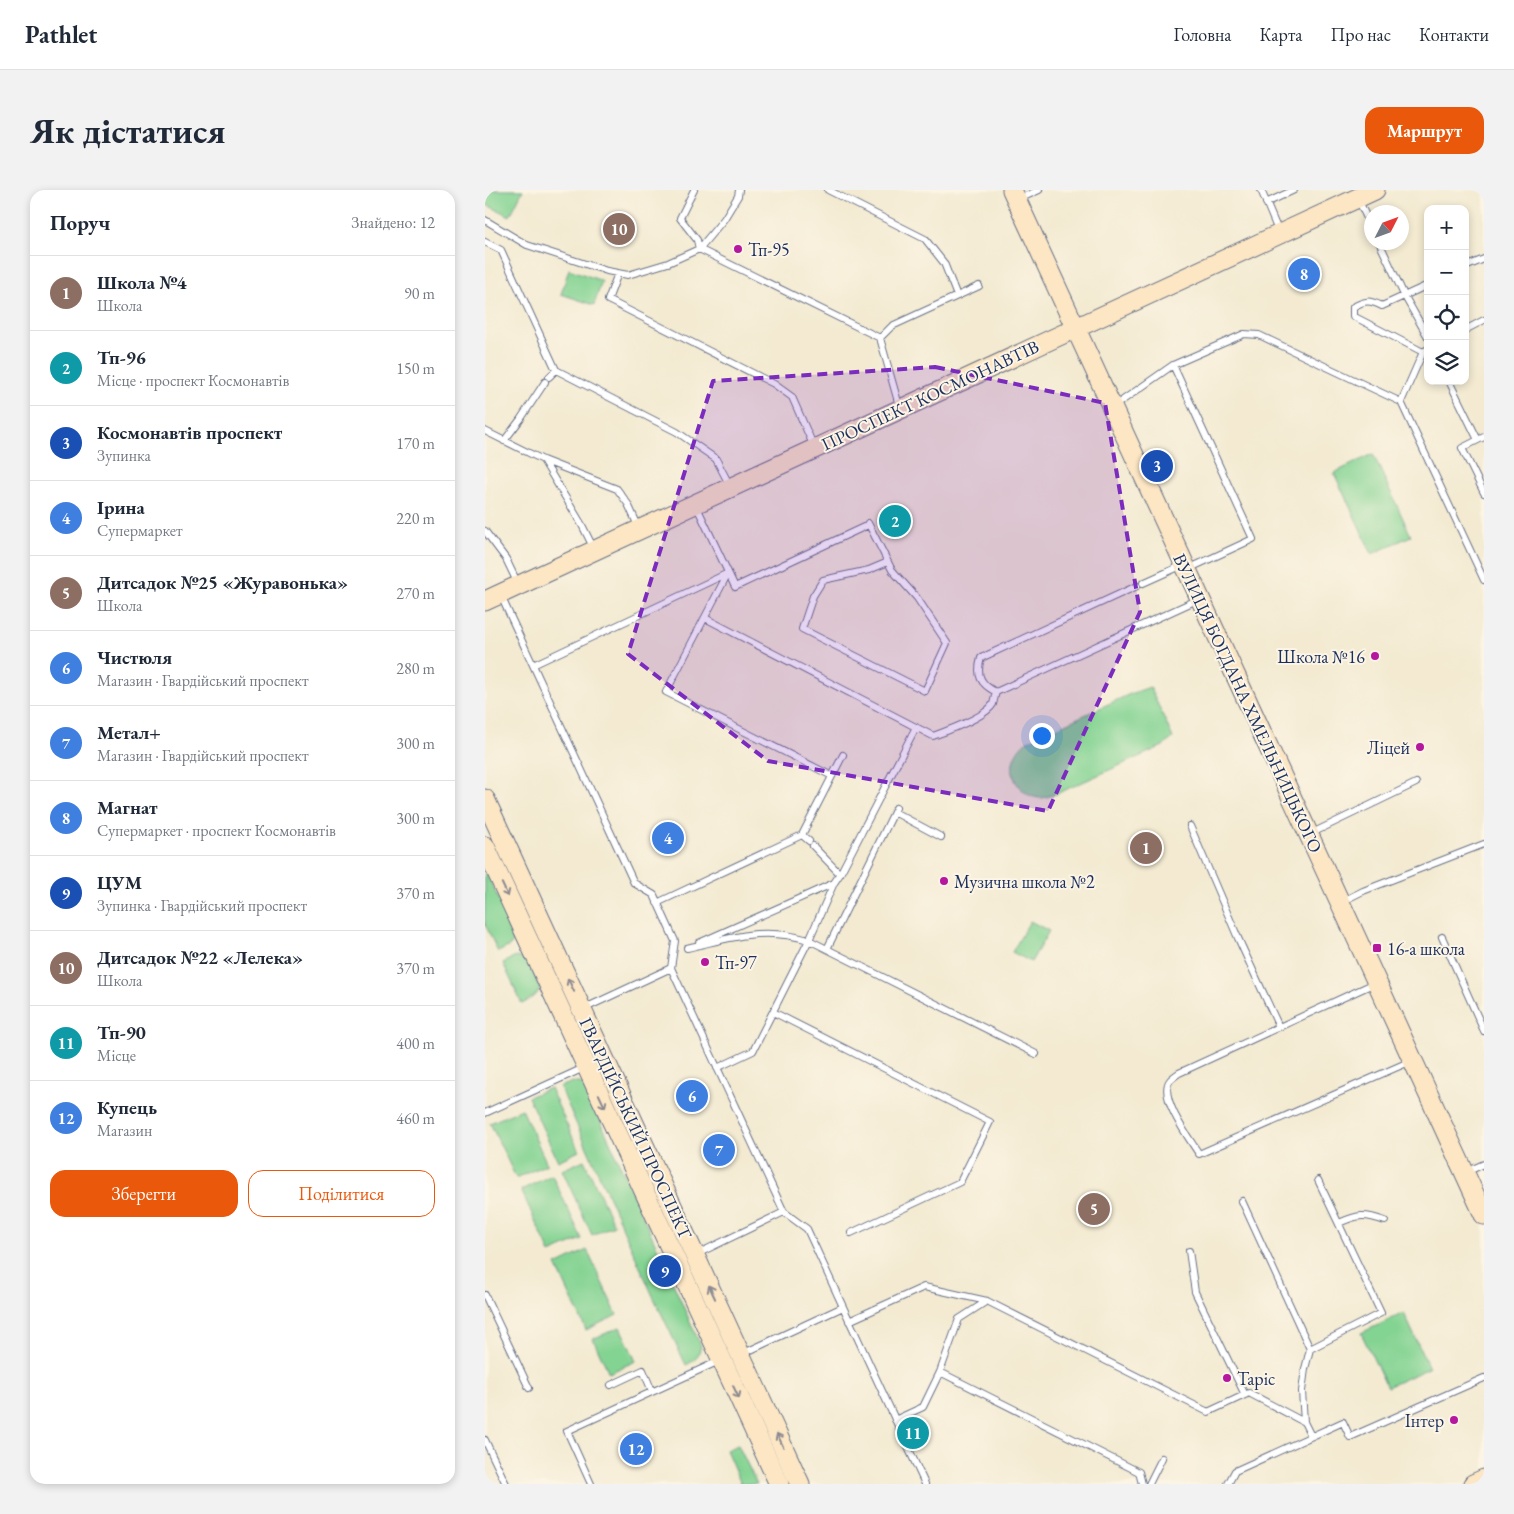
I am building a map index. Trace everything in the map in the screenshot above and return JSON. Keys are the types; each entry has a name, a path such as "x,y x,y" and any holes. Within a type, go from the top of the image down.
{"main road":[{"name":"ПРОСПЕКТ КОСМОНАВТІВ","path":"492,598 1367,194"},
{"name":"ВУЛИЦЯ БОГДАНА ХМЕЛЬНИЦЬКОГО","path":"1014,195 1484,1215"},
{"name":"ГВАРДІЙСЬКИЙ ПРОСПЕКТ","path":"485,799 800,1484"},
{"name":"ГВАРДІЙСЬКИЙ ПРОСПЕКТ","path":"485,846 779,1484"},
{"path":"619,1136 636,1128"},
{"path":"1473,1484 1484,1479"}],"lane":[{"path":"694,190 680,218 697,240 699,249"},
{"path":"485,220 527,245 628,276 668,263 699,249 723,219 738,196 739,190"},
{"path":"828,190 925,239 944,263 957,296"},
{"path":"1014,195 1039,190"},
{"path":"1261,190 1279,234"},
{"path":"1266,203 1294,190"},
{"path":"485,242 501,250 556,370 677,432 716,459 731,488"},
{"path":"699,249 879,338 900,409"},
{"path":"1383,250 1424,330"},
{"path":"1469,265 1484,259"},
{"path":"618,273 609,300 774,384 792,397 815,448"},
{"path":"879,338 892,326 979,286"},
{"path":"1424,287 1382,306 1364,301 1353,307 1353,316 1424,351"},
{"path":"1469,328 1484,320"},
{"path":"1112,408 1173,365 1244,334 1259,334 1401,402 1484,580"},
{"path":"1401,402 1424,353"},
{"path":"996,692 988,688 979,674 981,658 1140,585 1253,539 1173,365"},
{"path":"504,441 521,420 547,379 556,370"},
{"path":"1451,385 1481,438 1463,448 1484,493"},
{"path":"485,431 543,460 617,489 628,504 640,530"},
{"path":"543,460 582,525 594,550"},
{"path":"696,504 735,587 868,523 888,562 891,570 917,598 947,644 925,691 802,629 813,596 823,580 869,570 888,562"},
{"path":"485,531 507,559 519,586"},
{"path":"728,574 666,692 832,776"},
{"path":"533,665 728,574"},
{"path":"492,598 533,665 634,883 654,895 675,941 671,968 717,1068 784,1212 806,1227 925,1484"},
{"path":"996,692 1200,598"},
{"path":"705,618 933,736 966,723 993,705 996,692"},
{"path":"717,1068 753,1051 809,940 833,883 840,874 916,727"},
{"path":"657,903 802,835 843,755"},
{"path":"1309,834 1416,783"},
{"path":"827,949 895,810 941,836"},
{"path":"1189,826 1279,1027"},
{"path":"802,835 840,874"},
{"path":"1340,902 1363,891 1484,844"},
{"path":"673,954 833,883"},
{"path":"687,948 730,937 764,933 791,935 809,940 1036,1054"},
{"path":"1442,937 1484,1031"},
{"path":"582,1010 671,968"},
{"path":"1377,982 1179,1073 1168,1082 1166,1094 1181,1128 1199,1154 1412,1060"},
{"path":"773,1012 990,1122 961,1182 851,1233"},
{"path":"485,1113 587,1067"},
{"path":"1464,1173 1484,1164"},
{"path":"1311,1349 1381,1313 1318,1180"},
{"path":"1242,1201 1311,1349 1305,1369 1302,1391 1304,1422 1311,1436"},
{"path":"695,1255 784,1212"},
{"path":"1339,1223 1353,1217 1370,1216 1385,1221"},
{"path":"1189,1251 1195,1292 1245,1395"},
{"path":"849,1321 924,1286 987,1301 1208,1412 1249,1393 1304,1422"},
{"path":"485,1295 529,1388"},
{"path":"895,1420 923,1408 940,1372 959,1320 987,1301"},
{"path":"741,1355 843,1308"},
{"path":"591,1484 567,1431 721,1360"},
{"path":"611,1385 643,1370 652,1392"},
{"path":"940,1372 1139,1472 1142,1484"},
{"path":"1228,1484 1235,1471 1343,1422 1350,1437 1484,1378"},
{"path":"485,1440 506,1484"},
{"path":"1149,1484 1162,1458"}],"highlighted area":[{"path":"935,367 1105,403 1140,612 1048,811 768,761 628,654 713,381"}],"green space":[{"path":"485,190 523,190 510,216 485,204"},
{"path":"569,269 602,281 594,305 561,294"},
{"path":"1373,454 1411,536 1372,554 1334,473"},
{"path":"1150,687 1173,738 1163,746 1047,797 1033,797 1020,787 1013,774 1013,768 1016,754 1026,742 1130,694"},
{"path":"485,869 516,938 510,946 498,952 485,924"},
{"path":"1030,921 1049,931 1031,962 1012,952"},
{"path":"516,957 527,960 540,988 535,996 522,1004 503,963"},
{"path":"573,1082 584,1084 701,1346 696,1358 686,1365 652,1294 560,1087"},
{"path":"550,1088 579,1151 558,1161 528,1097"},
{"path":"522,1109 547,1164 516,1178 490,1123"},
{"path":"584,1160 614,1225 592,1235 562,1170"},
{"path":"552,1175 582,1239 550,1253 521,1190"},
{"path":"587,1250 617,1315 586,1330 556,1265"},
{"path":"1404,1313 1429,1368 1387,1387 1361,1333"},
{"path":"620,1327 636,1361 609,1373 593,1339"},
{"path":"738,1445 757,1484 741,1484 726,1450"}],"place":[{"name":"Дитсадок №22 «Лелека»","path":"619,229"},
{"name":"Тп-95","path":"738,249"},
{"name":"Магнат","path":"1304,274"},
{"name":"Космонавтів проспект","path":"1157,466"},
{"name":"Тп-96","path":"895,521"},
{"name":"Школа №16","path":"1375,656"},
{"name":"Ліцей","path":"1420,747"},
{"name":"Ірина","path":"668,838"},
{"name":"Школа №4","path":"1146,848"},
{"name":"Музична школа №2","path":"944,881"},
{"name":"16-а школа","path":"1377,948"},
{"name":"Тп-97","path":"705,962"},
{"name":"Чистюля","path":"692,1096"},
{"name":"Метал+","path":"719,1150"},
{"name":"Дитсадок №25 «Журавонька»","path":"1094,1209"},
{"name":"ЦУМ","path":"665,1271"},
{"name":"Таріс","path":"1227,1378"},
{"name":"Iнтер","path":"1454,1420"},
{"name":"Тп-90","path":"913,1433"},
{"name":"Купець","path":"636,1449"}]}
